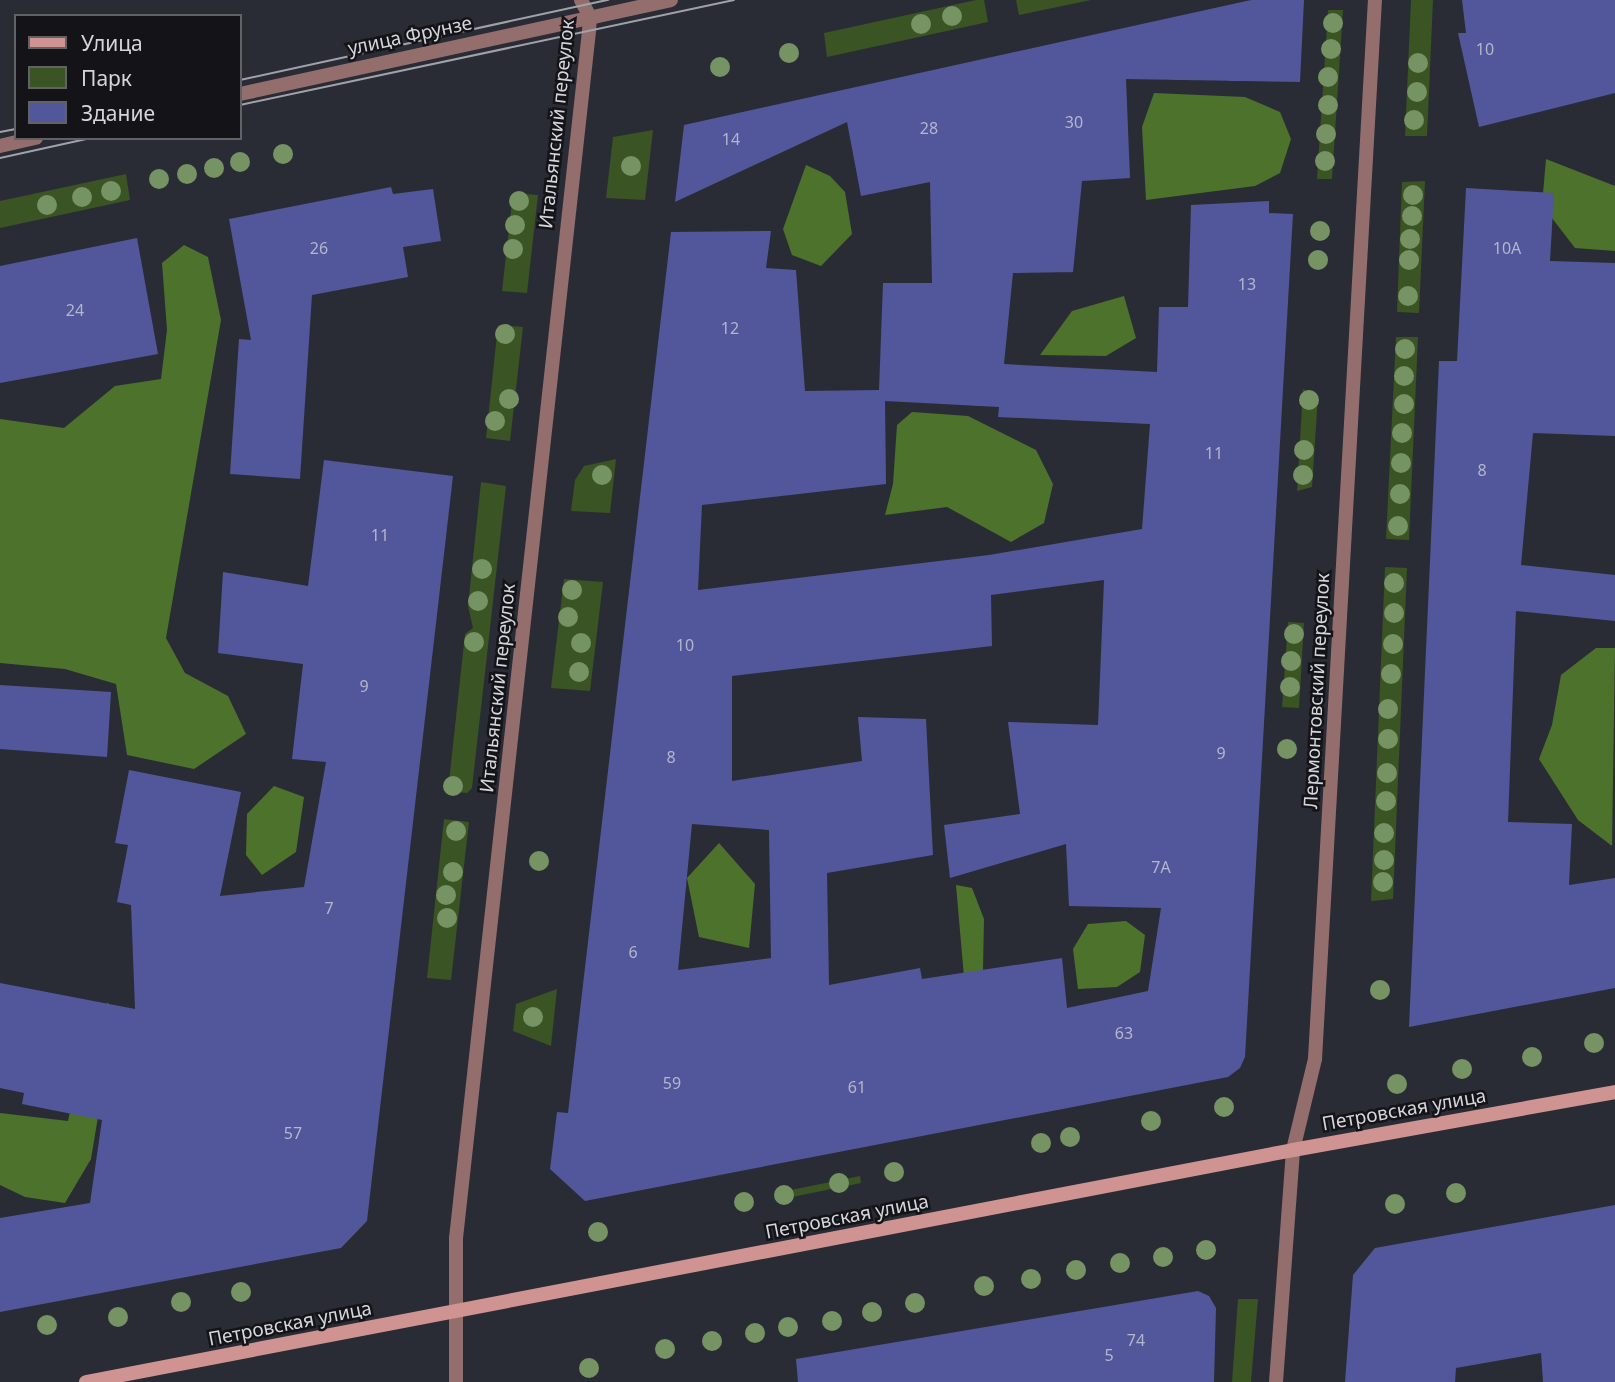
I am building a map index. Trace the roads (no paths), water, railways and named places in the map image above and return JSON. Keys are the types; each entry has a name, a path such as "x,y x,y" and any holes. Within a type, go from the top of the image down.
{"main road":[{"name":"Петровская улица","path":"86,1382 1293,1150 1615,1093"}],"street":[{"name":"Итальянский переулок","path":"456,1382 456,1238 590,17 581,0"},
{"name":"улица Фрунзе","path":"242,94 671,0"},
{"name":"Лермонтовский переулок","path":"1276,1382 1293,1150 1315,1059 1375,0"},
{"path":"0,146 27,140"}],"tram line":[{"path":"242,80 608,0"},
{"path":"242,105 734,0"},
{"path":"0,132 14,129"},
{"path":"0,158 82,140"}]}
